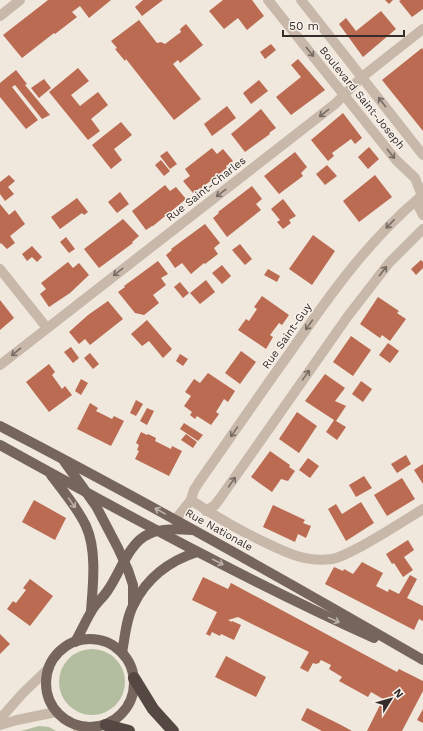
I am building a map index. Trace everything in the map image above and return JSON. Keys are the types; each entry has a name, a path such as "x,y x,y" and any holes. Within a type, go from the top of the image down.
{"highway":[{"path":"134,678 153,709 173,731"},
{"path":"106,725 129,731"}],"main road":[{"name":"Rue Nationale","path":"0,426 194,530 423,660"},
{"name":"Rue Nationale","path":"0,445 197,552 306,607 423,660"},
{"path":"62,458 89,494 103,519 124,562 133,585 133,605 126,629 122,652"},
{"path":"48,472 80,516 90,539 93,582 91,611"},
{"path":"75,642 91,611 108,590 140,538 158,531 179,529 194,530"},
{"path":"133,605 148,582 158,572 179,558 197,552"},
{"path":"87,639 100,640 112,645 122,652 128,660 134,678 134,690 131,701 125,711 117,719 106,725 78,729 56,712 50,702 46,680 49,668 55,657 64,648 75,642 87,639"}],"street":[{"path":"0,16 20,0"},
{"name":"Boulevard Saint-Joseph","path":"268,0 396,160 415,178 421,194 418,205 423,214"},
{"name":"Boulevard Saint-Joseph","path":"301,0 423,155"},
{"name":"Rue Saint-Charles","path":"0,365 345,96 362,77 423,30"},
{"name":"Rue Saint-Guy","path":"175,520 191,500 194,490 199,482 326,301 370,246 421,194"},
{"path":"206,511 215,505 221,497 348,316 389,264 423,228"},
{"path":"0,269 47,328"},
{"path":"191,500 206,511 235,528 289,554 303,558 316,559 333,559 350,552 423,509"},
{"path":"0,719 23,693 49,668"},
{"path":"0,725 56,712"}],"green space":[{"path":"85,649 99,649 111,654 120,663 125,675 123,695 116,706 99,715 85,715 73,710 64,701 59,689 59,675 64,663 73,654"},
{"path":"39,726 49,727 56,731 21,731"}],"building":[{"path":"48,0 111,0 89,18 80,6 72,12 77,17 22,58 3,35"},
{"path":"143,0 163,0 142,16 135,7"},
{"path":"223,0 252,0 264,16 247,30 238,18 224,29 209,11"},
{"path":"385,0 393,0 389,4"},
{"path":"423,0 423,9 412,17 399,1"},
{"path":"381,11 396,29 363,57 339,24 346,18 356,31"},
{"path":"139,20 157,43 161,42 165,44 181,32 180,29 186,24 203,45 180,63 178,60 173,64 201,99 174,120 126,59 125,61 115,49 117,48 111,41"},
{"path":"271,44 276,50 265,59 260,52"},
{"path":"422,48 423,50 423,131 382,80"},
{"path":"298,59 325,90 291,115 276,97 301,77 291,65"},
{"path":"78,68 89,81 71,95 80,106 98,92 108,105 91,119 100,131 88,140 49,92"},
{"path":"16,70 27,84 25,85 50,115 42,119 15,85 12,87 38,120 26,129 0,97 0,83"},
{"path":"44,79 51,88 39,98 31,88"},
{"path":"259,80 268,91 251,104 243,93"},
{"path":"227,106 236,118 212,136 204,124"},
{"path":"261,109 276,128 245,152 231,134"},
{"path":"343,113 362,138 355,144 351,139 332,153 334,156 328,161 311,140"},
{"path":"121,122 132,135 114,149 122,160 111,169 92,145"},
{"path":"369,147 379,159 368,169 358,157"},
{"path":"212,148 217,154 223,149 233,161 226,166 227,168 193,193 183,181 190,176 185,169"},
{"path":"167,151 177,164 170,169 160,156"},
{"path":"295,152 307,167 301,173 303,176 279,194 264,176"},
{"path":"161,160 170,171 164,176 155,165"},
{"path":"327,165 337,176 325,185 316,174"},
{"path":"9,175 15,181 8,187 14,194 5,201 0,194 0,182"},
{"path":"375,175 392,197 359,222 343,201"},
{"path":"165,185 170,191 176,187 186,199 146,230 132,211"},
{"path":"252,186 262,199 256,204 261,210 227,237 213,218 219,213 218,212"},
{"path":"120,192 129,204 117,213 108,202"},
{"path":"77,198 88,212 84,215 82,213 60,229 51,217"},
{"path":"283,199 296,216 289,220 291,223 283,229 277,222 280,220 271,209"},
{"path":"0,204 9,215 15,210 25,224 10,236 15,243 7,249 1,243 0,244"},
{"path":"123,219 139,236 132,242 133,243 99,268 84,249"},
{"path":"205,224 220,243 214,248 218,254 191,274 182,263 175,268 166,255 172,250 171,249"},
{"path":"313,235 335,251 312,285 289,269"},
{"path":"66,237 75,249 69,253 60,242"},
{"path":"240,244 252,259 245,265 232,250"},
{"path":"32,246 42,257 37,262 32,257 27,261 22,254"},
{"path":"421,260 423,262 423,268 416,275 411,269"},
{"path":"158,261 168,274 161,278 166,285 153,295 159,303 144,315 135,313 118,292"},
{"path":"68,262 73,268 79,263 89,275 70,293 49,307 40,294 46,289 41,283"},
{"path":"222,265 231,276 222,284 212,273"},
{"path":"268,269 280,276 277,282 264,275"},
{"path":"206,280 215,292 200,304 190,293"},
{"path":"180,282 189,293 183,298 174,287"},
{"path":"262,296 289,315 282,325 279,323 270,335 273,337 266,349 238,330 246,319 249,321 257,309 254,307"},
{"path":"378,297 399,311 397,313 406,319 390,341 382,335 380,338 360,324"},
{"path":"0,300 14,318 0,330"},
{"path":"108,301 123,319 90,345 85,339 79,344 69,332 88,315"},
{"path":"147,320 172,349 163,358 149,341 142,346 131,334"},
{"path":"351,336 371,350 353,376 333,362"},
{"path":"388,343 399,351 390,363 379,355"},
{"path":"71,347 79,358 73,363 64,352"},
{"path":"241,351 256,362 240,384 225,373"},
{"path":"90,353 99,364 93,369 84,358"},
{"path":"180,354 188,359 183,366 176,361"},
{"path":"49,364 55,372 52,375 62,389 65,386 72,395 49,412 26,382"},
{"path":"208,373 235,391 228,402 224,399 216,412 219,414 211,425 197,416 195,419 190,415 192,412 184,406 191,396 185,392 194,379 200,383"},
{"path":"325,374 345,388 335,401 346,406 336,421 346,427 337,440 326,432 334,420 305,401"},
{"path":"81,379 88,383 81,395 75,391"},
{"path":"361,381 372,389 363,402 352,394"},
{"path":"136,400 143,404 136,416 130,413"},
{"path":"90,403 98,408 96,411 112,419 114,416 124,421 111,446 77,429"},
{"path":"147,408 154,411 147,425 140,421"},
{"path":"297,412 317,426 299,453 279,439"},
{"path":"184,423 203,435 198,441 180,429"},
{"path":"141,432 156,438 155,441 171,449 172,446 182,451 169,476 135,459 139,451 137,450 139,445 136,443"},
{"path":"186,434 197,442 193,448 181,440"},
{"path":"270,451 290,465 289,467 295,471 288,481 281,479 272,492 251,477"},
{"path":"406,455 411,464 397,473 391,464"},
{"path":"308,458 319,466 310,478 299,470"},
{"path":"423,464 423,484 414,470"},
{"path":"364,476 372,488 356,497 349,485"},
{"path":"402,478 415,499 387,516 374,495"},
{"path":"34,500 66,518 55,540 22,522"},
{"path":"361,502 374,523 346,541 328,509 336,504 342,514"},
{"path":"273,505 305,520 303,523 311,526 306,538 298,534 295,542 263,527"},
{"path":"408,540 414,550 404,557 413,570 403,577 386,554"},
{"path":"362,562 383,573 376,586 388,592 389,589 399,594 410,575 417,579 407,598 423,606 423,621 419,619 414,630 325,584 334,567 343,571 344,569 353,574"},
{"path":"203,577 228,589 231,583 397,672 399,669 423,681 423,691 402,731 367,731 383,699 371,692 368,697 339,681 342,677 329,669 331,665 321,660 319,663 313,663 308,672 300,668 309,652 238,617 228,620 241,625 234,640 212,632 210,636 206,634 217,612 192,600"},
{"path":"30,579 53,596 30,626 7,609 13,601 16,603 26,590 23,588"},
{"path":"0,634 10,644 0,654"},
{"path":"226,656 266,677 256,697 215,677"},
{"path":"307,708 352,731 322,731 301,720"},
{"path":"423,709 423,723 417,720"}]}
